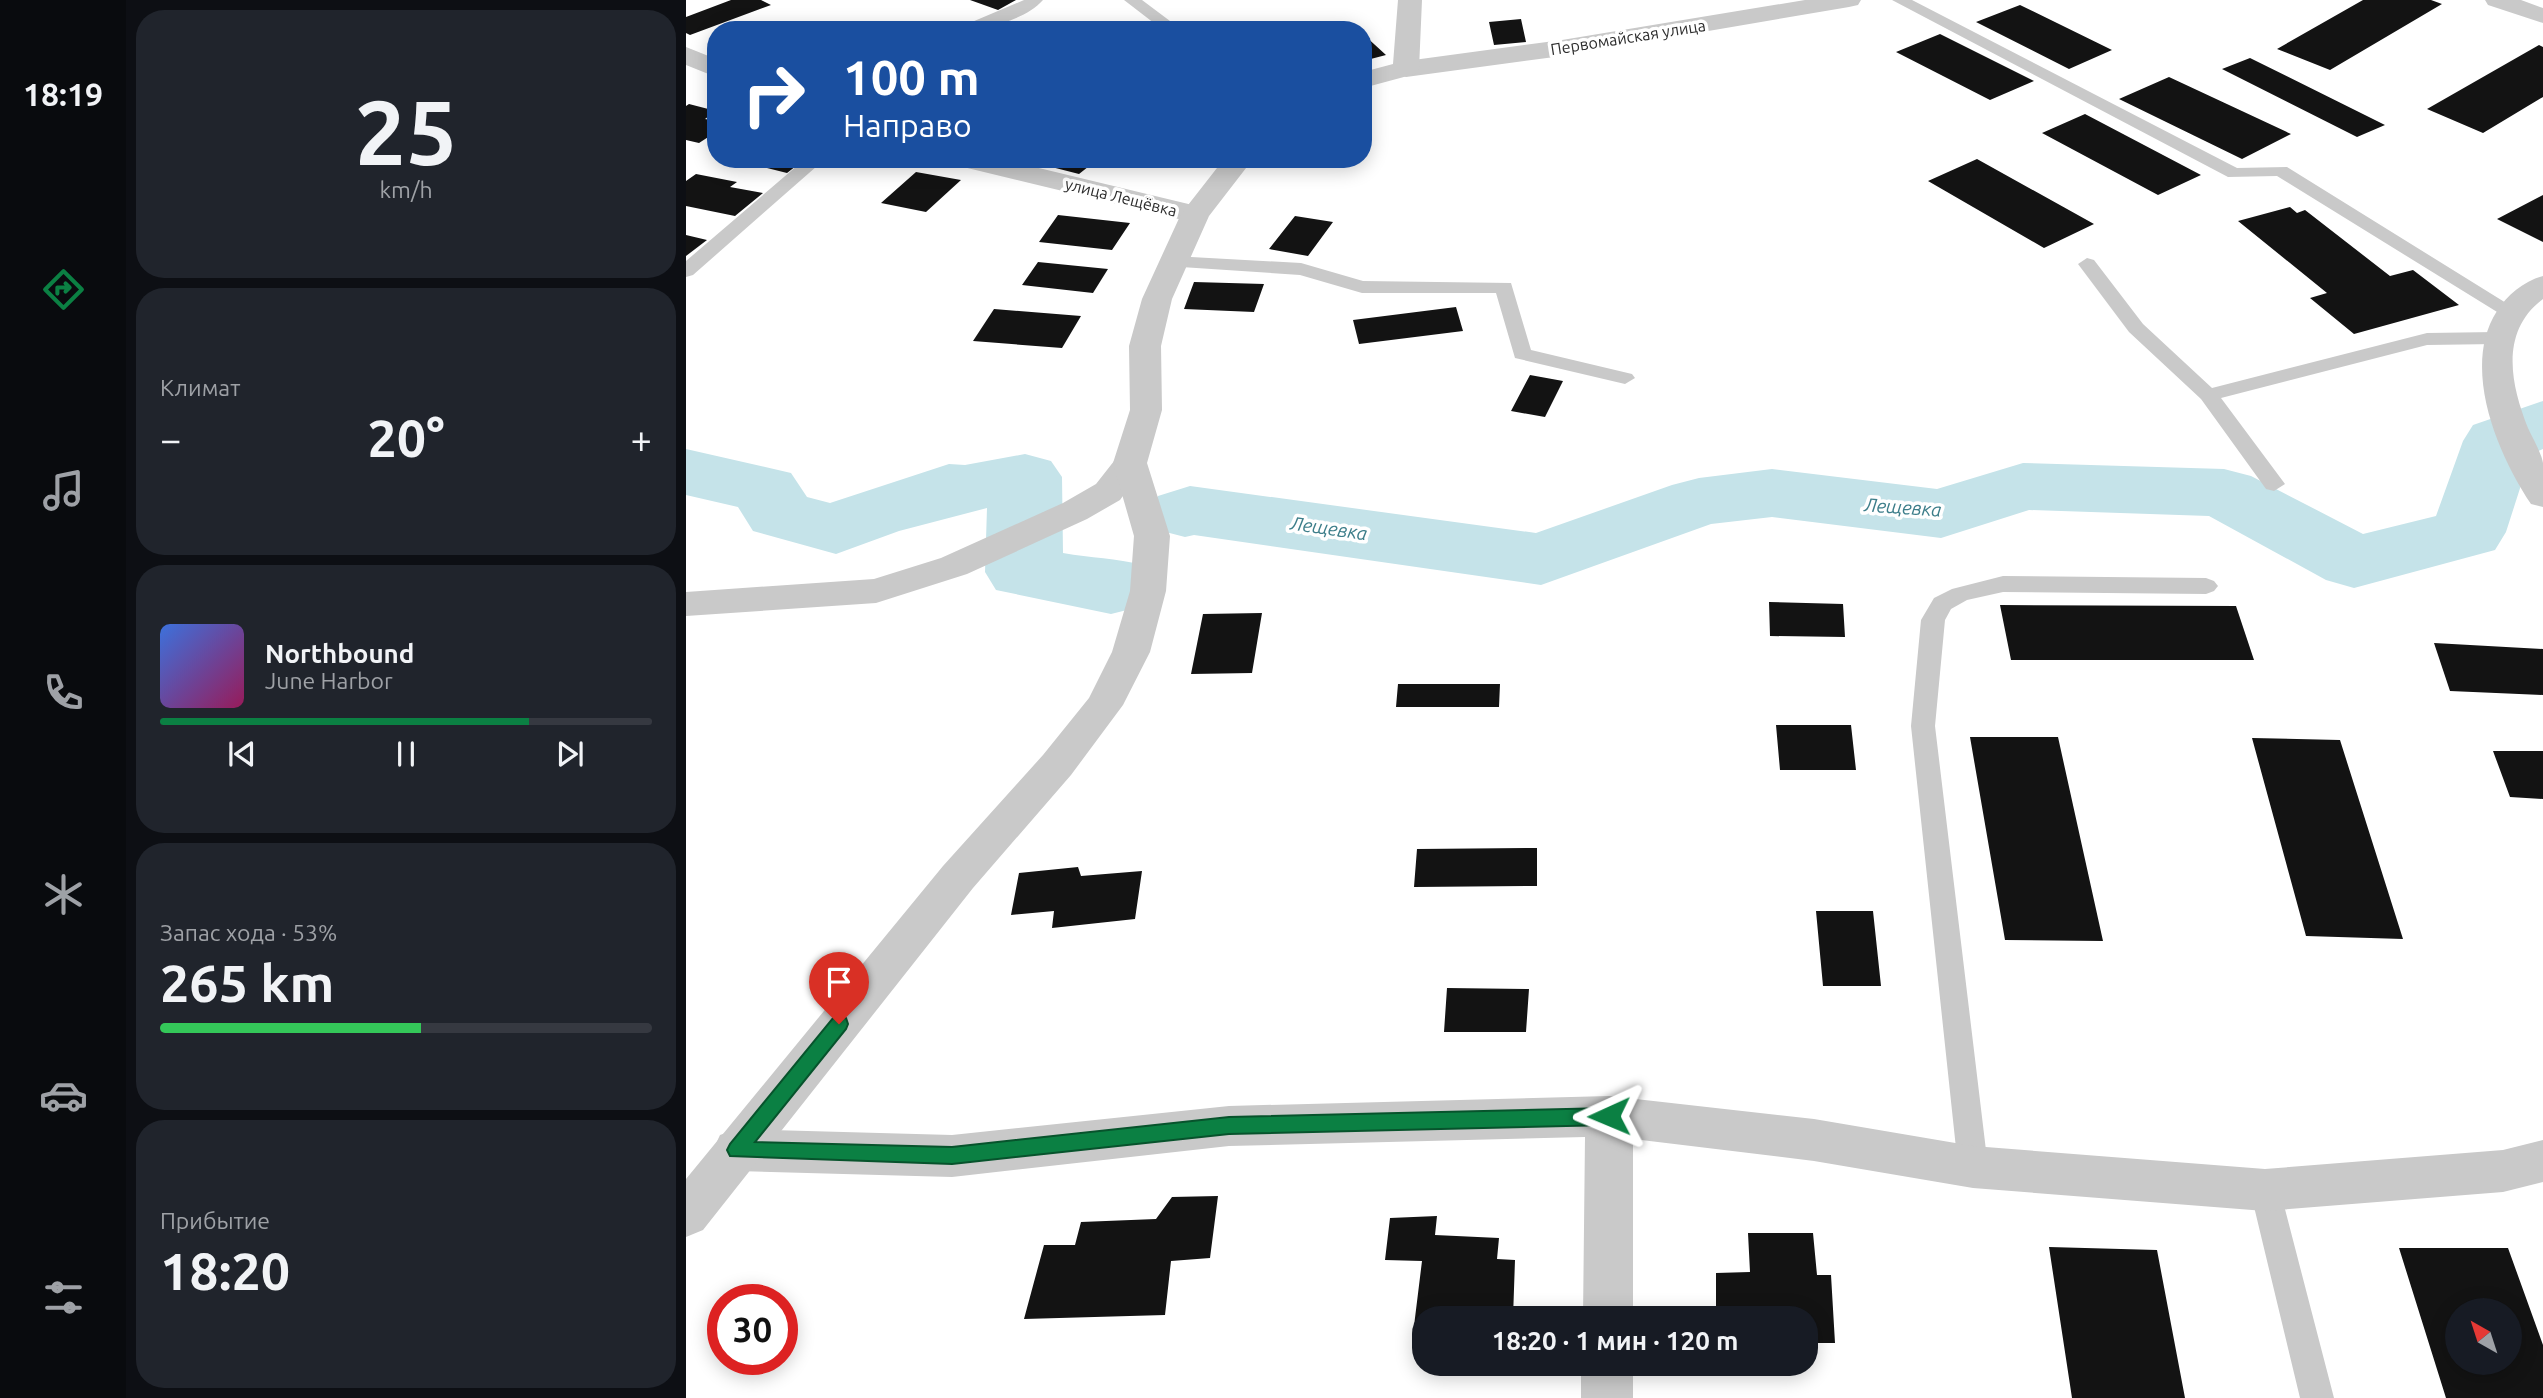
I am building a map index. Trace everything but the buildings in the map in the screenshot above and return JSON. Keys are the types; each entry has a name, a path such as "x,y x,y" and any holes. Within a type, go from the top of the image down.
{"street":[{"path":"1406,69 1410,0"},
{"name":"Первомайская улица","path":"1372,78 1406,69 1562,48 1849,0"},
{"path":"2497,0 2543,16"},
{"path":"686,55 707,65"},
{"name":"улица Лещёвка","path":"1002,168 1195,215"},
{"path":"686,604 876,591 954,566 1074,511 1108,492 1130,463 1146,410 1145,346 1157,299 1195,215 1232,168"},
{"path":"2543,285 2503,324 2496,373 2505,409 2519,446 2543,496"},
{"path":"686,1214 958,877 1057,765 1104,705 1131,652 1148,591 1152,536 1130,463"},
{"path":"737,1150 952,1156 1229,1126 1609,1116 1814,1140 1973,1167 2265,1190 2503,1171 2543,1161"},
{"path":"1608,1306 1609,1116"},
{"path":"1607,1376 1607,1398"}],"lane":[{"path":"988,21 1012,13 1035,0"},
{"path":"1132,0 1161,21"},
{"path":"1900,0 2234,173 2281,172 2503,324"},
{"path":"686,271 806,168"},
{"path":"1173,262 1301,269 1362,287 1504,287 1522,354 1625,378"},
{"path":"2087,264 2136,328 2208,396 2274,484"},
{"path":"2208,396 2427,339 2503,324"},
{"path":"1973,1167 1923,726 1933,620 1942,604 1960,594 2003,584 2206,586"},
{"path":"2265,1190 2317,1398"}],"waterway":[{"name":"Лещевка","path":"1185,513 1190,510 1541,559 1699,502 1772,493 1941,514 2023,486 2224,493 2354,562 2468,532 2499,441 2543,423"},
{"name":"Лещевка","path":"686,472 765,490 780,514 836,529 886,508 907,506 922,496 936,496 949,488 965,489 1025,477 1024,572 1111,588 1115,584"}],"route":[{"path":"839,1024 737,1150 952,1156 1229,1126 1609,1116"}]}
